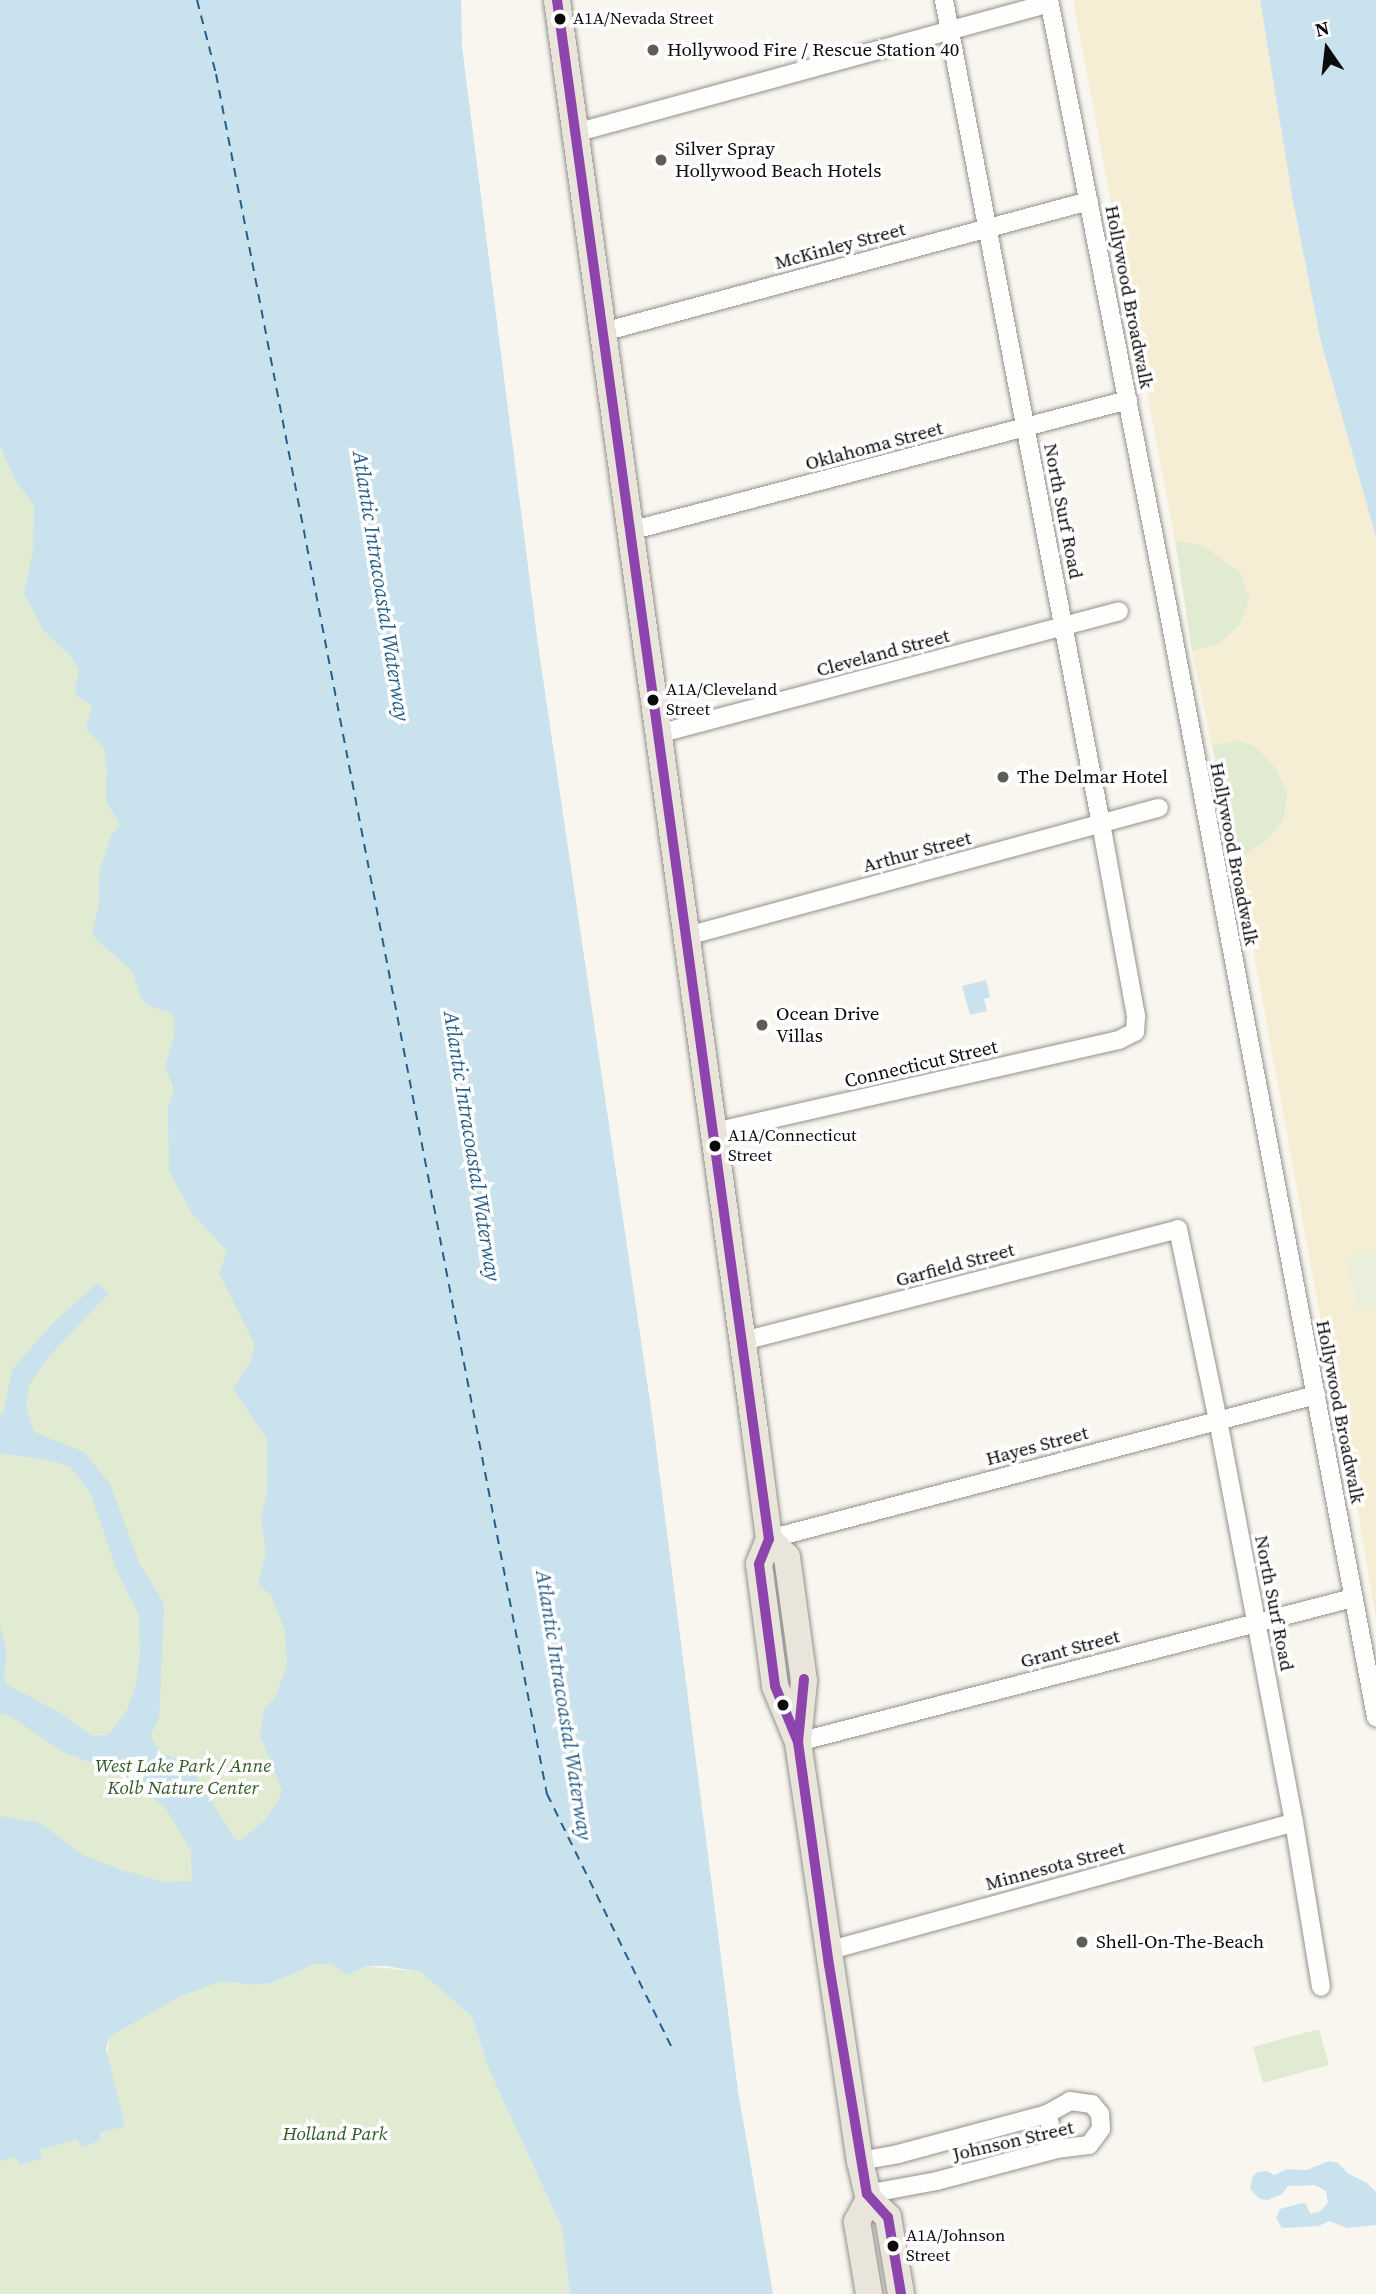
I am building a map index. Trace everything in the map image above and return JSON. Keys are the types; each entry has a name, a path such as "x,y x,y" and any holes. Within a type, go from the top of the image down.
{"main road":[{"path":"557,0 769,1539 759,1564 775,1686 798,1742 860,2161 868,2196 888,2217 901,2294"},
{"path":"868,2196 857,2222 869,2294"}],"street":[{"name":"North Surf Road","path":"944,0 1065,627 1136,1016 1135,1032"},
{"path":"575,133 1049,1"},
{"name":"Hollywood Broadwalk","path":"1049,1 1128,400 1376,1717"},
{"name":"McKinley Street","path":"603,332 1089,201"},
{"name":"Oklahoma Street","path":"630,531 1128,400"},
{"name":"Cleveland Street","path":"658,734 1119,611"},
{"name":"Arthur Street","path":"687,936 1159,808"},
{"name":"Connecticut Street","path":"714,1132 1119,1040 1135,1032"},
{"name":"North Surf Road","path":"1178,1229 1218,1420 1294,1822 1321,1987"},
{"name":"Garfield Street","path":"743,1341 1178,1229"},
{"name":"Hayes Street","path":"769,1539 1315,1395"},
{"name":"Grant Street","path":"798,1742 1353,1598"},
{"name":"Minnesota Street","path":"827,1951 1294,1822"},
{"name":"Johnson Street","path":"860,2161 898,2154 1047,2114 1070,2101 1079,2100 1092,2104 1100,2114 1101,2129 1094,2141 1080,2147 1057,2149 868,2196"},
{"path":"1047,2114 1057,2149"}],"green space":[{"name":"West Lake Park / Anne Kolb Nature Center","path":"0,0 76,0 386,1912 0,2015"},
{"path":"1175,540 1203,545 1240,572 1250,598 1241,623 1220,644 1192,651"},
{"path":"1239,740 1257,747 1275,767 1288,794 1284,820 1265,842 1237,860 1212,745"},
{"path":"1376,1251 1376,1308 1357,1311 1347,1256"},
{"name":"Holland Park","path":"315,1964 331,1964 348,1975 366,1966 421,1972 472,2017 490,2072 562,2228 570,2294 0,2294 0,2161 17,2156 20,2165 42,2159 39,2150 78,2139 80,2146 102,2140 109,2036 179,1997 223,1981 254,1985 272,1983"},
{"path":"1319,2029 1329,2065 1263,2083 1253,2047"}],"sand":[{"path":"1073,0 1260,0 1293,201 1321,342 1376,537 1376,1619 1350,1465 1326,1349 1237,860 1265,842 1284,820 1288,794 1275,767 1257,747 1239,740 1212,745 1192,651 1220,644 1241,623 1250,598 1240,572 1203,545 1175,540"}],"water":[{"name":"Atlantic Intracoastal Waterway","path":"0,0 461,0 462,47 538,645 652,1415 738,2091 773,2294 570,2294 562,2228 490,2072 472,2017 421,1972 386,1966 366,1966 348,1975 331,1964 315,1964 272,1983 254,1985 223,1981 179,1997 109,2037 106,2049 125,2126 101,2133 102,2140 80,2147 78,2139 40,2150 42,2159 19,2165 17,2157 0,2161 0,1816 40,1823 83,1855 122,1870 164,1882 192,1881 191,1851 165,1807 124,1776 61,1751 12,1717 0,1713 0,1624 7,1655 4,1678 6,1684 62,1714 92,1736 108,1735 127,1710 136,1685 140,1656 139,1616 117,1571 90,1492 70,1467 54,1461 0,1453 0,1415 3,1414 12,1370 53,1323 98,1283 109,1293 50,1355 29,1385 26,1407 34,1432 84,1452 110,1484 139,1563 161,1598 164,1608 159,1719 150,1736 160,1752 189,1765 234,1838 240,1841 264,1821 282,1791 260,1735 264,1709 275,1698 287,1666 285,1630 271,1595 258,1584 266,1553 261,1517 267,1493 267,1439 233,1389 250,1363 255,1345 219,1273 227,1251 191,1212 169,1170 168,1108 174,1090 165,1066 174,1037 175,1019 169,1012 149,1006 141,998 133,972 92,935 99,904 99,872 111,836 120,825 106,801 107,766 104,748 86,728 92,706 77,696 75,688 79,670 72,657 43,630 24,593 33,552 34,505 15,480 0,445"},
{"path":"1260,0 1376,0 1376,537 1321,342 1293,201"},
{"path":"986,980 990,997 984,999 987,1011 970,1015 962,986"},
{"path":"1329,2161 1338,2163 1347,2173 1367,2183 1376,2192 1376,2225 1347,2228 1329,2221 1319,2226 1282,2228 1276,2218 1280,2209 1302,2203 1306,2204 1310,2214 1319,2212 1328,2203 1326,2191 1314,2185 1288,2186 1282,2194 1268,2200 1260,2199 1250,2189 1253,2176 1258,2172 1267,2171 1274,2175 1287,2169 1307,2170"}],"ferry route":[{"path":"197,0 216,74 547,1794 671,2046"}],"transit line":[{"path":"557,0 769,1539 759,1564 775,1686 798,1742"},
{"path":"804,1679 798,1742 829,1965 867,2194 888,2217 901,2294"}],"place":[{"name":"A1A/Nevada Street","path":"560,19"},
{"name":"Hollywood Fire / Rescue Station 40","path":"653,50"},
{"name":"Silver Spray Hollywood Beach Hotels","path":"661,160"},
{"name":"A1A/Cleveland Street","path":"653,700"},
{"name":"The Delmar Hotel","path":"1003,777"},
{"name":"Ocean Drive Villas","path":"762,1025"},
{"name":"A1A/Connecticut Street","path":"715,1146"},
{"name":"Shell-On-The-Beach","path":"1082,1942"},
{"name":"A1A/Johnson Street","path":"893,2246"}]}
